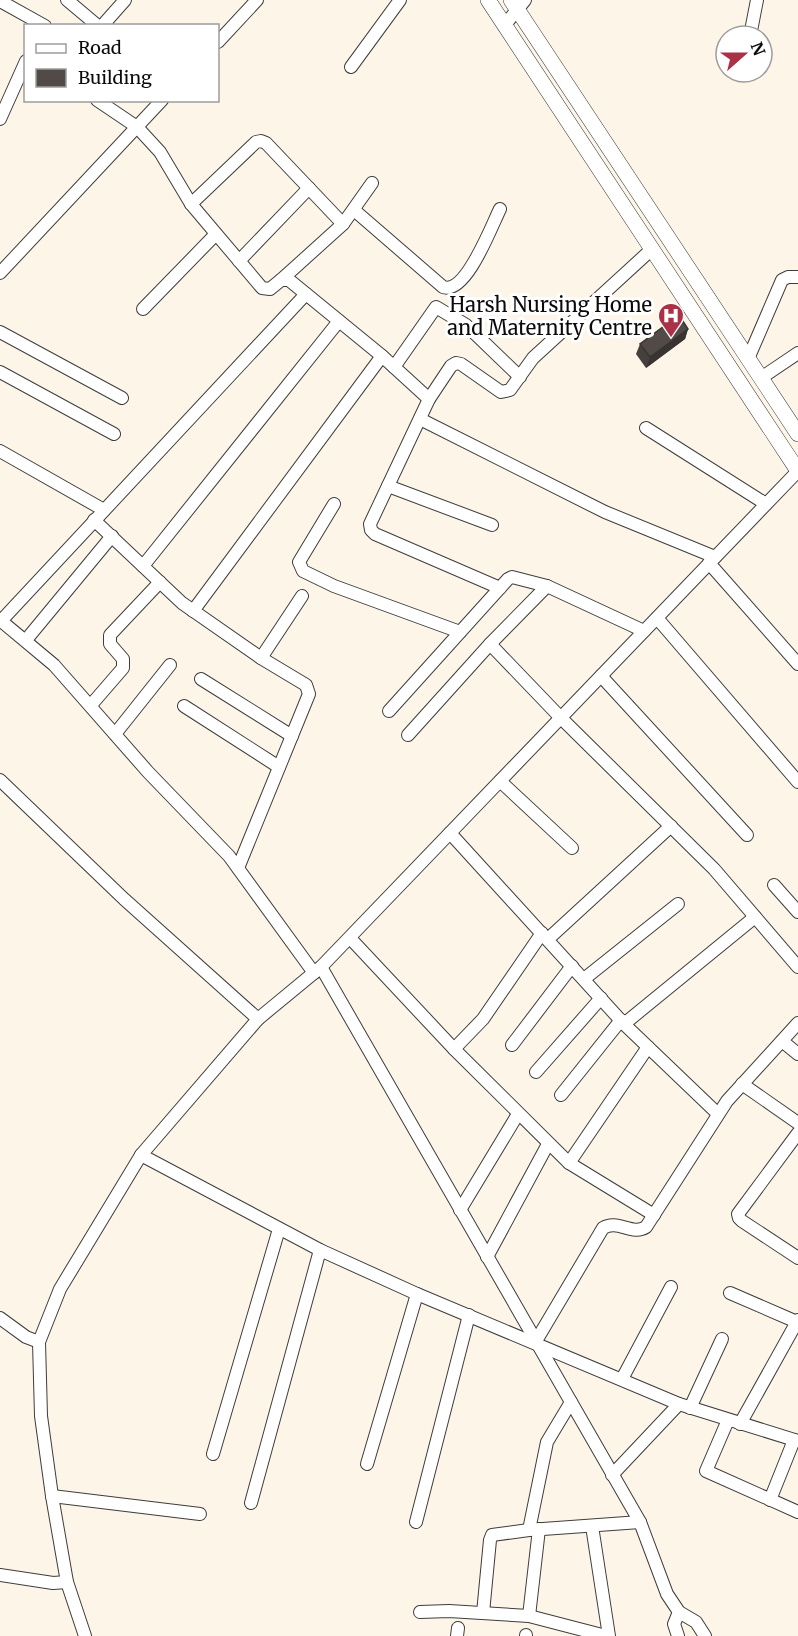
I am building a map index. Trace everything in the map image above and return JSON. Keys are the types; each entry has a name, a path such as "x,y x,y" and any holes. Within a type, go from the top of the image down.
{"street":[{"path":"67,0 85,21"},
{"path":"104,24 124,0"},
{"path":"219,41 257,0"},
{"path":"351,67 400,0"},
{"path":"85,1636 67,1582 52,1496 41,1416 39,1342 60,1289 141,1155 258,1019 318,970 350,938 798,471 793,453 668,273 488,0"},
{"path":"752,24 757,0"},
{"path":"0,1 41,24"},
{"path":"504,26 518,3 683,261 798,434"},
{"path":"0,119 24,66"},
{"path":"100,102 137,127 165,158 191,204 266,290 281,280 343,224 372,183"},
{"path":"0,273 160,102"},
{"path":"191,204 256,142 261,141 266,143 343,224"},
{"path":"239,261 309,188"},
{"path":"354,210 448,289 469,271 500,209"},
{"path":"143,309 216,234"},
{"path":"500,588 375,534 370,524 429,399 451,366 456,363 460,364 501,392 510,390 533,358 652,249"},
{"path":"668,273 683,261"},
{"path":"748,359 782,280 788,277 798,277"},
{"path":"281,280 289,280 429,399"},
{"path":"306,294 1,621 54,664 238,868 318,970 640,1522 667,1594 679,1611 692,1617 703,1632"},
{"path":"394,367 436,307 466,325 520,377"},
{"path":"143,566 339,321"},
{"path":"0,332 122,398"},
{"path":"761,378 798,353"},
{"path":"193,611 381,356"},
{"path":"0,372 114,434"},
{"path":"420,419 605,512 712,560 798,664"},
{"path":"646,428 766,504"},
{"path":"2,456 104,510"},
{"path":"388,486 492,525"},
{"path":"334,504 298,562 303,571 334,586 460,632"},
{"path":"94,520 193,611 261,658 306,685 309,690 238,868"},
{"path":"26,640 112,536"},
{"path":"389,711 512,577 547,586 644,631"},
{"path":"91,705 123,668 123,659 110,644 110,635 160,582"},
{"path":"408,735 490,644 547,586"},
{"path":"261,658 302,596"},
{"path":"657,618 798,782"},
{"path":"490,644 561,718 714,868 798,967"},
{"path":"115,734 170,665"},
{"path":"601,676 747,835"},
{"path":"201,680 292,736"},
{"path":"184,706 279,767"},
{"path":"0,780 124,899 258,1019"},
{"path":"500,781 572,848"},
{"path":"454,1049 483,1019 544,936 671,826"},
{"path":"450,833 623,1022 718,1114"},
{"path":"774,885 798,912"},
{"path":"584,979 678,904"},
{"path":"561,1095 623,1022 755,917"},
{"path":"350,938 454,1049 548,1144 569,1163 654,1215"},
{"path":"512,1046 572,966"},
{"path":"536,1072 601,998"},
{"path":"536,1342 603,1228 613,1224 642,1230 654,1215 718,1114 798,1023"},
{"path":"782,1041 798,1054"},
{"path":"569,1163 648,1047"},
{"path":"742,1084 798,1123"},
{"path":"460,1210 518,1114"},
{"path":"798,1133 738,1214 742,1221 798,1258"},
{"path":"487,1257 548,1144"},
{"path":"141,1155 279,1229 417,1294 685,1406 796,1441 770,1500"},
{"path":"213,1454 279,1229"},
{"path":"251,1503 321,1250"},
{"path":"622,1379 671,1287"},
{"path":"730,1293 796,1325 734,1422 706,1471 798,1512"},
{"path":"368,1464 417,1294"},
{"path":"416,1522 469,1315"},
{"path":"0,1318 26,1337 39,1342"},
{"path":"612,1475 685,1406 722,1339"},
{"path":"529,1616 534,1530 547,1442 571,1402"},
{"path":"52,1496 200,1515"},
{"path":"483,1612 492,1535 640,1522"},
{"path":"420,1612 483,1612 529,1616 608,1636 592,1526"},
{"path":"0,1575 53,1583 67,1582"},
{"path":"677,1636 674,1624 679,1611"}],"building":[{"path":"679,315 688,329 650,357 640,344"}],"place":[{"name":"Harsh Nursing Home and Maternity Centre","path":"671,339"}]}
